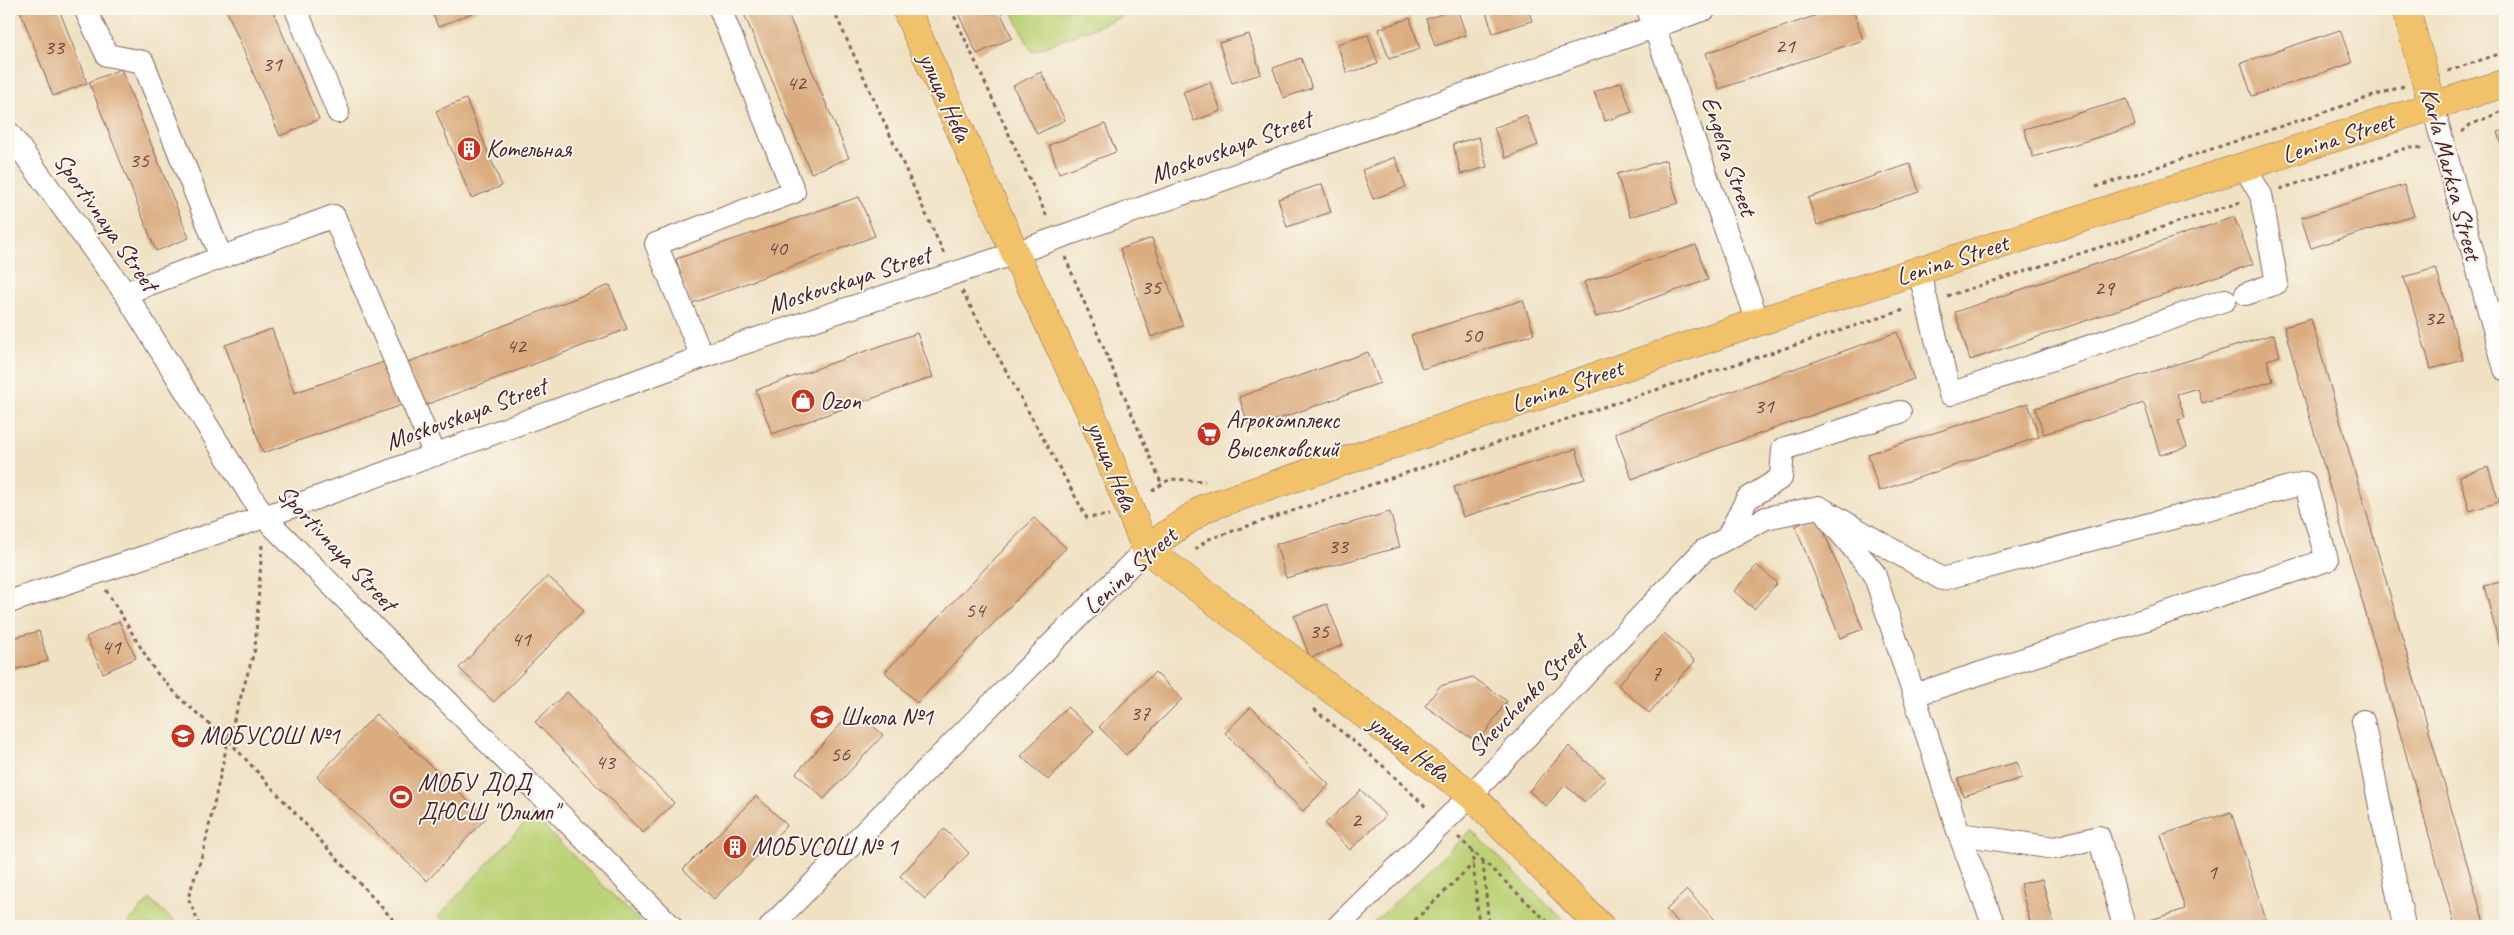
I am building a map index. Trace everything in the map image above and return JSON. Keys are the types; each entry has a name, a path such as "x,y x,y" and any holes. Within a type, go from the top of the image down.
{"main road":[{"name":"улица Нева","path":"906,9 1015,253 1090,411 1146,549 1471,795 1600,926"},
{"name":"Karla Marksa Street","path":"2406,9 2433,107"},
{"name":"Lenina Street","path":"1146,549 1205,508 1758,322 2245,168 2505,83"}],"street":[{"path":"85,9 107,55 144,62 221,257"},
{"path":"296,9 338,112"},
{"path":"702,357 656,244 794,192 720,9"},
{"name":"Moskovskaya Street","path":"9,602 264,516 702,357 1015,253 1651,18 1706,9"},
{"name":"Engelsa Street","path":"1651,18 1758,322"},
{"name":"Karla Marksa Street","path":"2433,107 2505,369"},
{"name":"Sportivnaya Street","path":"9,133 125,293 264,516 671,926"},
{"path":"1918,271 1950,394 2277,283 2261,195 2245,168"},
{"path":"125,293 334,216 435,455"},
{"path":"1728,538 1747,500 1781,478 1783,449 1900,412"},
{"path":"1819,507 1942,579 2305,483 2327,560 1914,695"},
{"path":"1819,507 1874,574 1959,834 1994,926"},
{"name":"Shevchenko Street","path":"1338,926 1471,795 1703,551 1766,518 1819,507"},
{"name":"Lenina Street","path":"771,926 1146,549"},
{"path":"2363,721 2404,926"},
{"path":"1959,834 2055,848 2099,837 2124,926"}],"path":[{"path":"2087,190 2505,52"},
{"path":"1195,549 1209,540 1594,410 2410,147 2443,149 2470,125 2505,110"},
{"path":"200,926 188,898 204,849 228,740 255,649 264,516"},
{"path":"95,572 155,671 184,702 228,740 398,926"},
{"path":"1307,702 1382,765 1552,926"},
{"path":"1472,850 1479,926"},
{"path":"1483,861 1489,926"},
{"path":"1409,926 1473,864"}],"green space":[{"path":"1011,9 1141,9 1032,52"},
{"path":"532,815 644,926 447,926 438,917"},
{"path":"1471,830 1569,926 1370,926"},
{"path":"150,899 179,926 125,926"}],"building":[{"path":"59,9 87,83 53,96 20,10"},
{"path":"226,9 272,9 319,119 280,136"},
{"path":"431,9 481,9 438,27"},
{"path":"742,9 786,9 849,158 811,173"},
{"path":"956,9 999,9 1012,38 977,54"},
{"path":"1457,9 1466,35 1435,46 1426,19"},
{"path":"1485,9 1528,9 1532,21 1493,33"},
{"path":"1835,9 1853,9 1863,40 1719,89 1706,53"},
{"path":"2466,9 2481,9 2468,14"},
{"path":"1410,18 1420,49 1389,59 1379,29"},
{"path":"2340,30 2352,63 2252,96 2241,63"},
{"path":"1249,34 1261,74 1232,83 1219,43"},
{"path":"1368,35 1378,64 1347,73 1337,44"},
{"path":"1301,58 1312,88 1283,98 1273,68"},
{"path":"121,69 189,238 156,251 89,82"},
{"path":"1041,72 1065,120 1037,134 1013,86"},
{"path":"1210,82 1221,111 1194,121 1183,92"},
{"path":"1621,82 1632,112 1605,121 1594,92"},
{"name":"Котельная","path":"466,99 502,186 471,198 436,111"},
{"path":"2127,99 2135,126 2033,157 2024,129"},
{"path":"1526,115 1538,145 1506,158 1494,128"},
{"path":"1105,124 1116,152 1059,173 1049,145"},
{"path":"2505,130 2505,154 2498,132"},
{"path":"1479,137 1487,167 1461,174 1453,144"},
{"path":"1395,157 1406,187 1373,199 1362,170"},
{"path":"1666,160 1678,203 1630,217 1617,174"},
{"path":"1910,164 1919,192 1817,225 1808,198"},
{"path":"1322,184 1331,212 1287,227 1278,199"},
{"path":"2404,185 2414,216 2311,248 2301,218"},
{"path":"859,197 875,236 690,304 676,259"},
{"path":"2234,217 2253,264 1970,360 1955,312"},
{"path":"1152,238 1183,326 1151,337 1120,249"},
{"path":"1696,245 1708,280 1596,317 1584,282"},
{"path":"2436,268 2463,360 2431,369 2404,277"},
{"path":"610,285 627,329 423,406 406,363"},
{"path":"1523,300 1534,334 1422,369 1411,335"},
{"path":"2311,319 2485,926 2455,926 2284,327"},
{"path":"272,329 294,393 387,361 402,405 263,453 225,345"},
{"path":"1897,332 1914,379 1632,479 1615,433"},
{"path":"917,333 933,377 772,434 756,390"},
{"path":"2274,334 2280,356 2267,360 2273,381 2202,403 2198,388 2177,394 2185,418 2178,420 2187,447 2160,455 2144,403 2044,434 2035,408"},
{"path":"1368,352 1380,383 1250,429 1239,397"},
{"path":"2028,403 2039,437 1879,491 1868,454"},
{"path":"1576,449 1585,479 1463,517 1454,487"},
{"path":"2488,467 2499,502 2470,511 2459,476"},
{"path":"1390,512 1400,547 1286,578 1276,544"},
{"path":"1818,517 1863,629 1840,638 1795,526"},
{"path":"1034,518 1066,548 917,703 885,672"},
{"path":"1757,565 1777,583 1754,609 1734,591"},
{"path":"548,576 584,610 494,702 459,668"},
{"path":"2505,581 2505,667 2484,586"},
{"path":"1327,604 1343,645 1310,658 1294,616"},
{"path":"119,621 136,658 103,673 86,637"},
{"path":"39,631 48,661 9,671 9,639"},
{"path":"1664,633 1695,661 1649,713 1618,685"},
{"path":"1155,672 1182,699 1126,755 1099,727"},
{"path":"1473,677 1507,701 1478,743 1425,706 1440,686"},
{"path":"567,692 674,803 643,833 535,722"},
{"path":"1067,707 1094,731 1048,780 1021,756"},
{"path":"1251,707 1329,785 1303,811 1225,733"},
{"path":"855,709 883,735 824,799 796,773"},
{"name":"МОБУ ДОД ДЮСШ \"Олимп\"","path":"376,714 486,818 427,881 317,777"},
{"path":"1569,746 1606,779 1585,802 1565,785 1546,806 1529,791"},
{"path":"2017,762 2022,778 1963,796 1958,779"},
{"path":"1361,790 1386,816 1350,850 1325,824"},
{"name":"МОБУСОШ № 1","path":"756,796 787,825 714,899 683,869"},
{"path":"2231,812 2268,926 2142,926 2141,923 2185,909 2161,835"},
{"path":"944,829 969,853 925,899 900,876"},
{"path":"2042,879 2054,926 2031,926 2020,884"},
{"path":"1687,890 1721,926 1682,926 1666,910"}],"place":[{"name":"Котельная","path":"469,149"},
{"name":"Ozon","path":"803,401"},
{"name":"Агрокомплекс Выселковский","path":"1209,434"},
{"name":"Школа №1","path":"822,717"},
{"name":"МОБУСОШ №1","path":"183,736"},
{"name":"МОБУ ДОД ДЮСШ \"Олимп\"","path":"401,797"},
{"name":"МОБУСОШ № 1","path":"735,847"}]}
